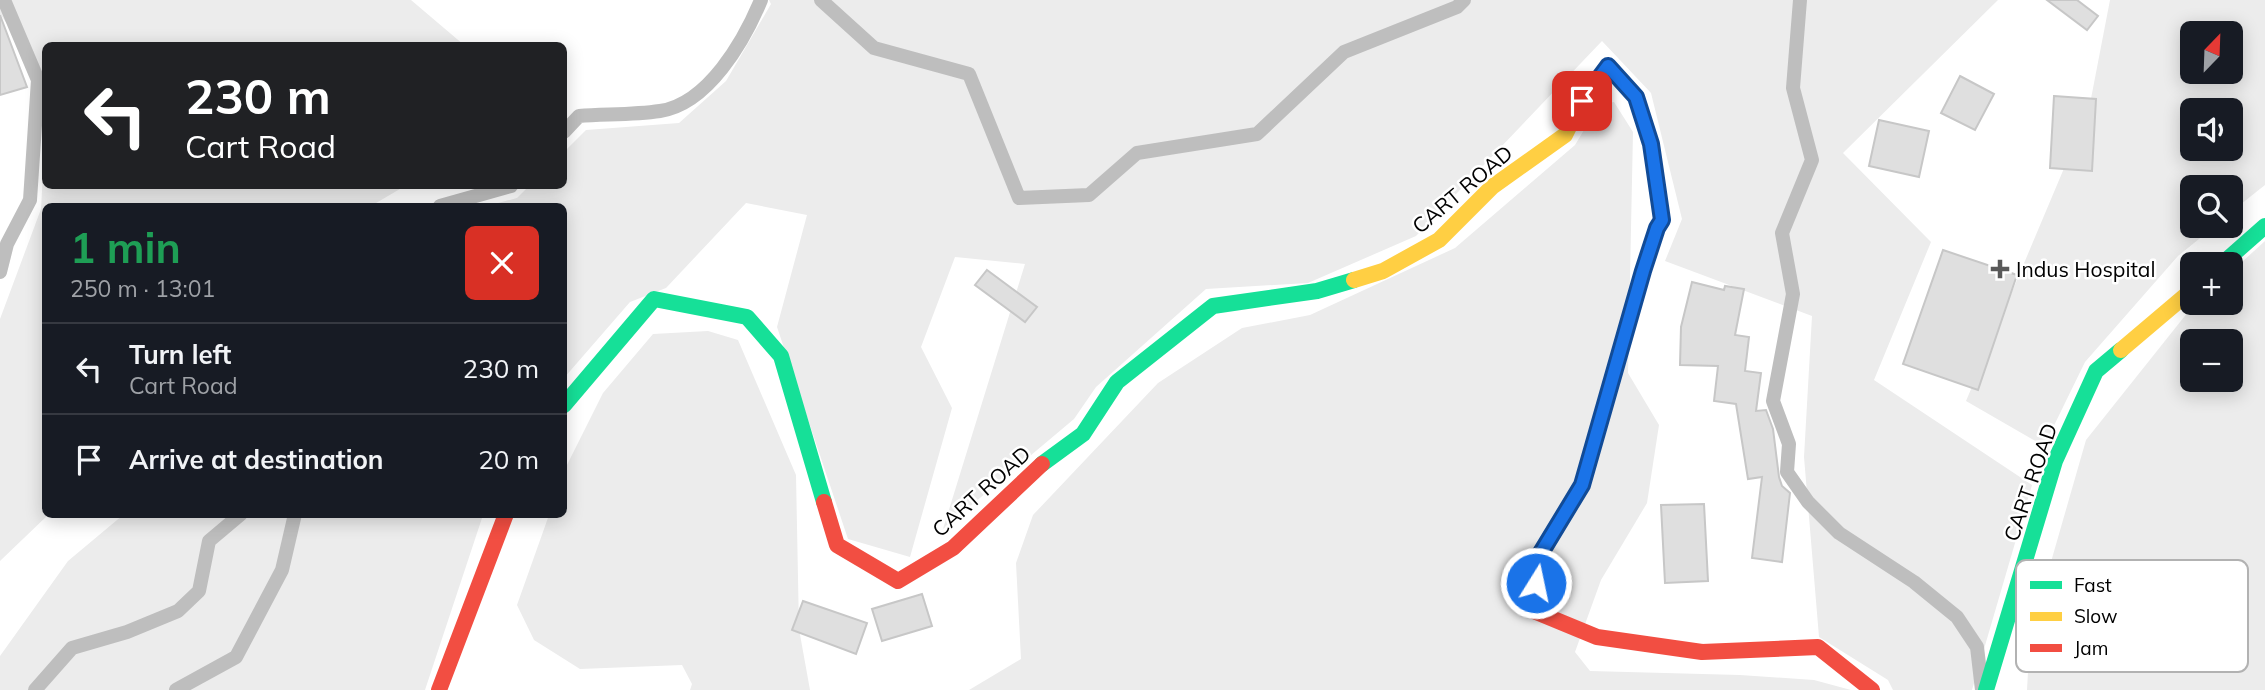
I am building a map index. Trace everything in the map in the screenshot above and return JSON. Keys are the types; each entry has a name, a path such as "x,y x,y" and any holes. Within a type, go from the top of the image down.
{"main road":[{"name":"CART ROAD","path":"567,401 654,299 747,317 781,356 837,545 898,581 953,548 1037,467 1083,434 1117,382 1213,306 1317,291 1383,271 1439,240 1492,187 1565,135 1582,101 1608,66 1636,97 1651,144 1662,220 1643,271 1582,485 1539,556 1534,611 1597,637 1702,652 1818,648 1872,690"},
{"path":"2236,252 2265,226"},
{"name":"CART ROAD","path":"2024,560 2054,461 2095,371 2180,300"},
{"path":"439,690 504,518"},
{"name":"CART ROAD","path":"1984,690 2016,585"}],"street":[{"path":"0,272 7,244 30,200 38,80 4,0"},
{"path":"567,129 579,116 663,111 701,93 747,35 761,0"},
{"path":"821,0 874,48 969,74 1019,198 1089,195 1137,153 1257,134 1344,52 1457,7 1464,0"},
{"path":"1800,0 1793,88 1812,160 1782,233 1793,294 1773,401 1789,444 1787,472 1808,502 1839,533 1914,582 1957,617 1977,647 1984,690"},
{"path":"451,203 500,189"},
{"path":"35,690 72,648 127,632 178,611 199,591 209,541 236,518"},
{"path":"176,690 236,657 282,570 294,518"}],"shaded area":[{"path":"0,0 411,0 460,42 42,42 42,74 0,14"},
{"path":"769,0 1998,0 1843,153 1931,242 1874,380 2032,485 1972,690 1893,690 1888,680 1819,637 1804,457 1812,316 1665,261 1682,219 1651,93 1602,41 1416,236 1308,283 1206,289 1096,387 1074,419 943,529 1025,264 955,257 921,347 952,408 910,557 848,539 777,327 807,215 746,203 666,288 630,302 567,375 567,203 498,203 517,198 526,189 567,189 567,149 586,130 679,123 726,81 771,4"},
{"path":"2110,0 2265,0 2265,185 2243,202 2243,175 2180,175 2180,238 2200,238 2180,252 2085,362 2044,446 1966,401 2089,109"},
{"path":"1614,102 1633,132 1628,373 1659,425 1647,503 1601,580 1575,652 1590,671 1814,680 1851,690 969,690 1021,659 1016,563 1033,515 1158,383 1242,328 1310,315 1455,248 1575,145 1599,105"},
{"path":"42,189 400,189 376,203 42,203 42,518 45,518 0,561 0,319 41,209"},
{"path":"2265,241 2265,690 2027,690 2028,672 2248,672 2248,560 2052,560 2086,440 2186,315 2243,315 2243,261"},
{"path":"708,331 738,340 796,475 799,629 810,690 690,690 692,684 682,665 580,669 534,640 517,605 548,518 567,518 567,465 603,393 653,334"},
{"path":"119,518 482,518 425,690 0,690 0,656 68,561"}],"building":[{"path":"2047,0 2077,0 2098,16 2087,30"},
{"path":"0,15 27,87 0,95"},
{"path":"1960,76 1994,94 1975,130 1941,113"},
{"path":"2054,96 2096,99 2092,171 2050,168"},
{"path":"1879,120 1929,131 1919,177 1869,166"},
{"path":"1943,250 2017,275 1978,390 1903,364"},
{"path":"987,270 1037,307 1025,322 975,285"},
{"path":"1692,282 1724,290 1725,286 1744,289 1735,335 1749,337 1745,371 1761,373 1756,411 1766,410 1773,429 1779,477 1782,486 1790,493 1782,562 1752,558 1762,477 1748,479 1736,404 1714,401 1718,366 1680,365 1681,327"},
{"path":"1704,504 1708,581 1665,583 1661,505"},
{"path":"922,594 932,626 882,641 872,609"},
{"path":"803,601 867,623 856,654 792,630"}],"traffic: fast":[{"path":"1535,600 1539,556 1582,485 1643,271 1657,228 1662,221 1651,144 1636,97 1610,68"},
{"path":"2236,252 2265,226"},
{"path":"1042,464 1083,434 1117,382 1213,306 1317,291 1354,280"},
{"path":"567,401 654,299 747,317 781,356 824,502"},
{"path":"2025,560 2055,461 2096,371 2121,350"},
{"path":"1986,690 2016,590"}],"traffic: slow":[{"path":"1354,280 1383,271 1439,240 1492,187 1565,135 1582,101 1608,66 1610,68"},
{"path":"2121,350 2180,300"}],"traffic: jam":[{"path":"824,502 837,545 898,581 953,548 1042,464"},
{"path":"439,690 504,518"},
{"path":"1535,600 1534,611 1597,637 1702,652 1818,647 1872,690"}],"place":[{"name":"Indus Hospital","path":"2000,269"}],"route":[{"path":"1536,583 1539,556 1582,485 1643,271 1662,220 1651,144 1636,97 1608,66 1582,101"}]}
